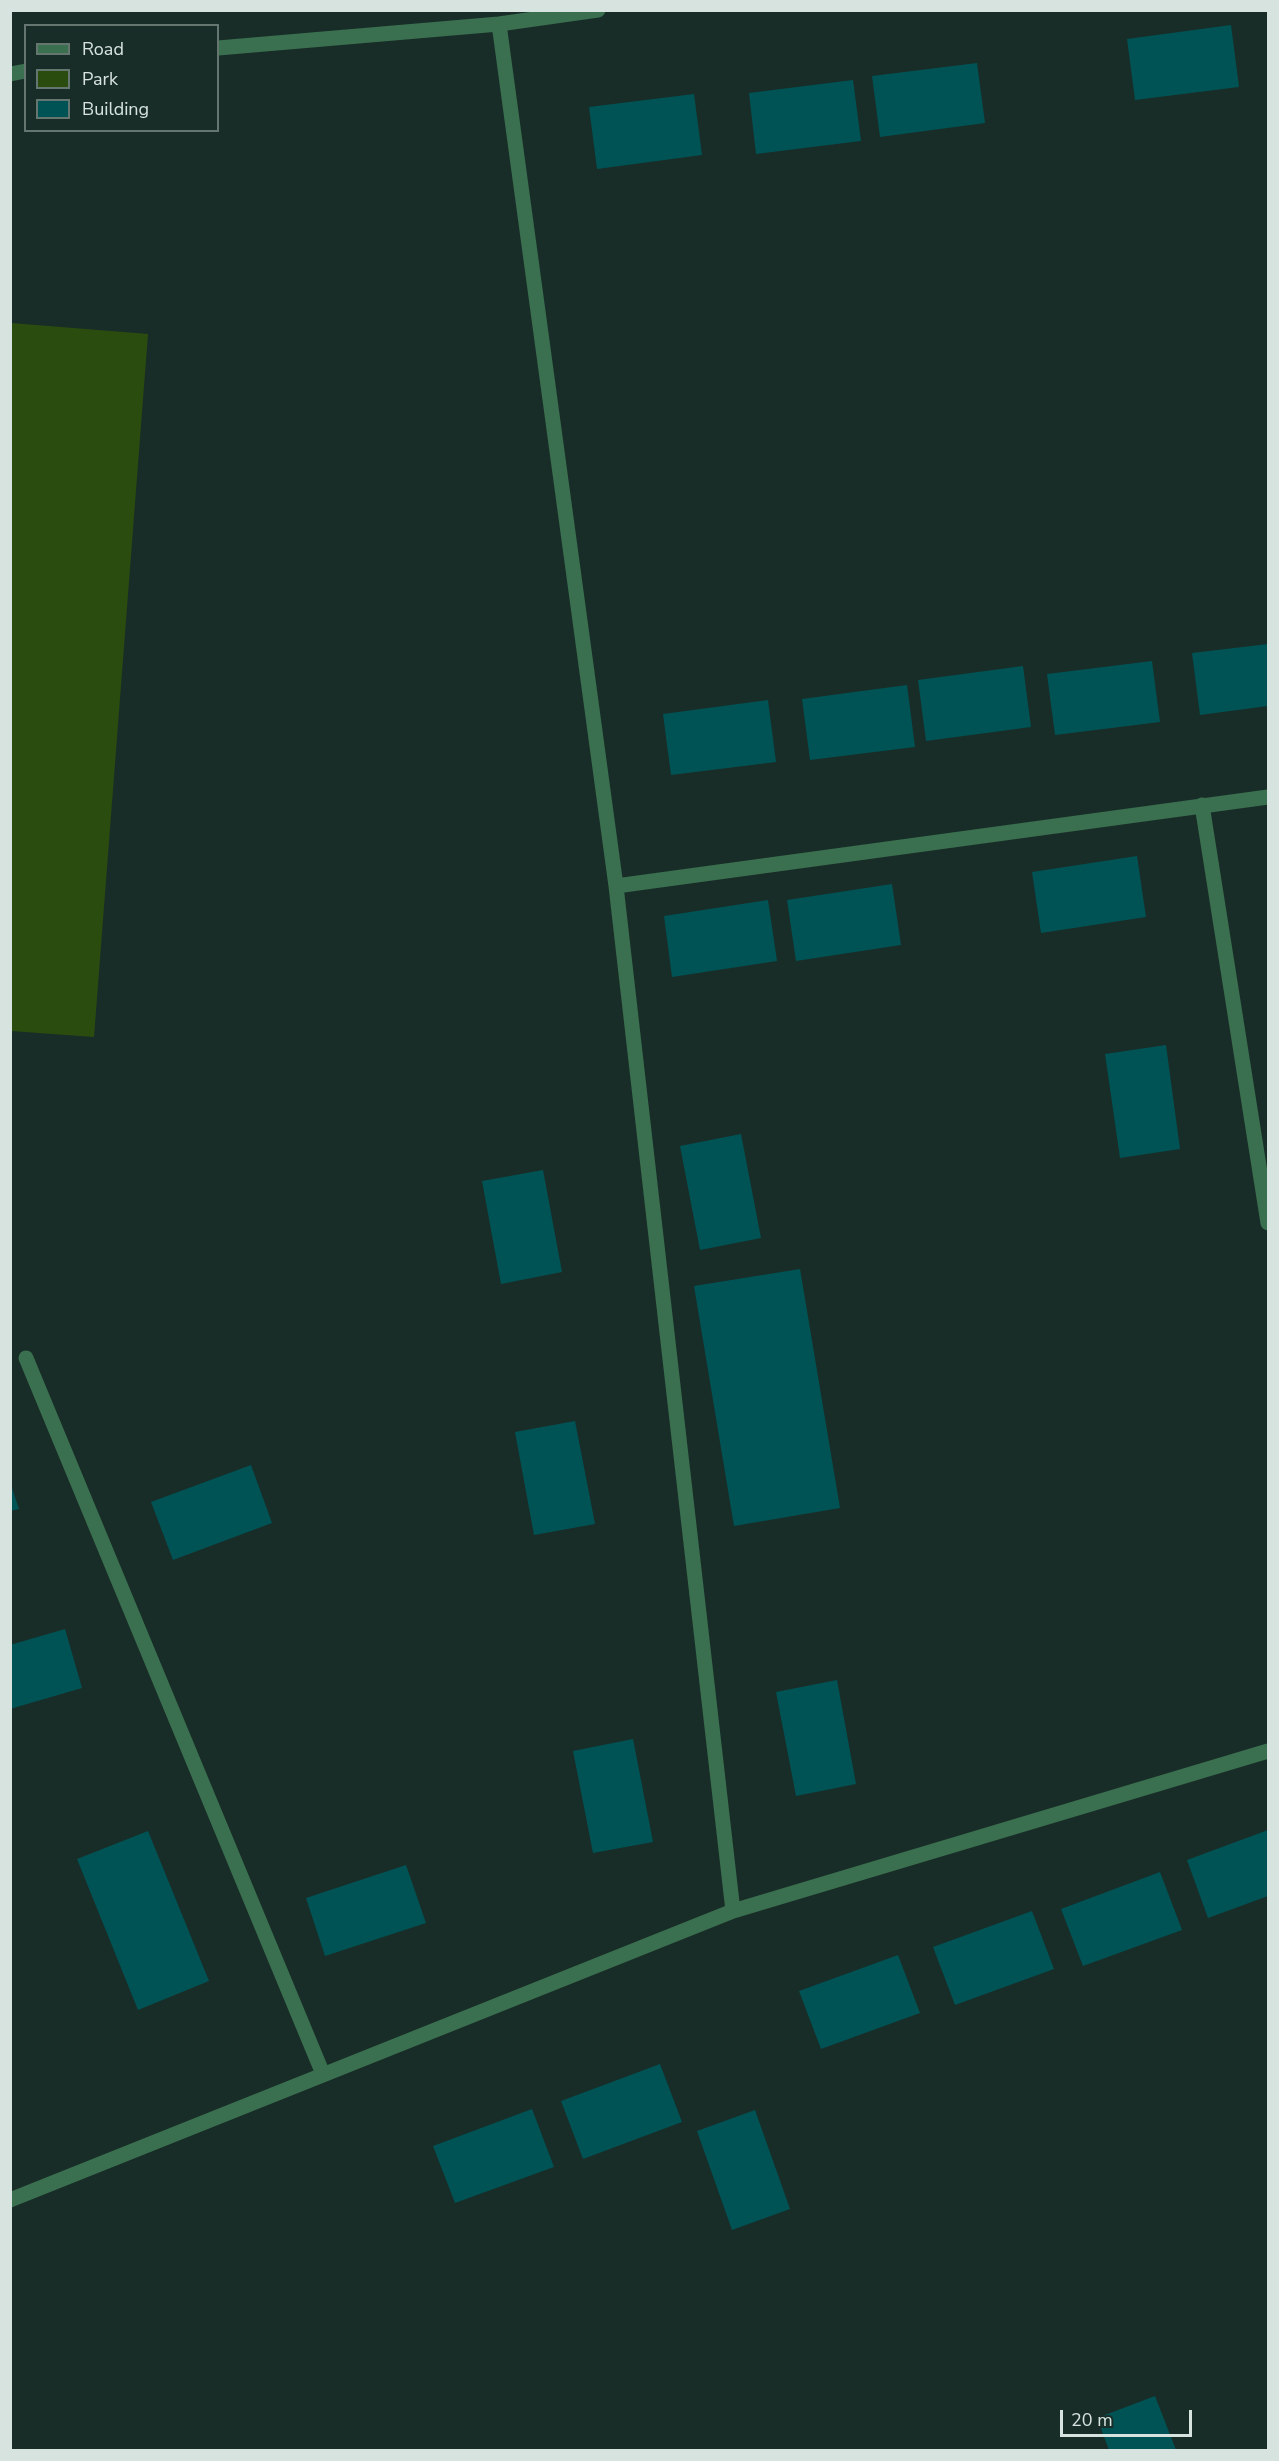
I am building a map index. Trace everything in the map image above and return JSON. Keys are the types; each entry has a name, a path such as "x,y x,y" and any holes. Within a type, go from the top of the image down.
{"street":[{"path":"219,48 499,24 598,10"},
{"path":"499,24 616,886 733,1911"},
{"path":"616,886 1269,797"},
{"path":"1202,805 1269,1223"},
{"path":"26,1358 323,2074"},
{"path":"10,2200 733,1911 1269,1751"}],"green space":[{"path":"11,323 148,334 94,1037 11,1031"}],"building":[{"path":"1231,25 1239,87 1135,100 1127,39"},
{"path":"977,63 985,123 880,137 872,76"},
{"path":"853,80 861,141 756,154 749,93"},
{"path":"694,94 702,155 597,169 589,107"},
{"path":"1268,644 1268,706 1200,715 1192,653"},
{"path":"1152,661 1160,722 1055,735 1047,674"},
{"path":"1023,666 1031,727 926,741 918,680"},
{"path":"907,685 915,747 810,760 802,699"},
{"path":"768,700 776,762 671,775 663,714"},
{"path":"1137,856 1146,917 1041,933 1032,872"},
{"path":"892,884 901,945 796,961 787,900"},
{"path":"768,900 777,961 672,977 664,916"},
{"path":"1166,1045 1180,1149 1120,1158 1105,1054"},
{"path":"741,1134 761,1238 700,1250 680,1146"},
{"path":"543,1170 562,1272 501,1284 482,1181"},
{"path":"800,1269 840,1508 734,1526 694,1286"},
{"path":"575,1421 595,1524 534,1535 515,1432"},
{"path":"251,1465 272,1523 173,1560 151,1502"},
{"path":"10,1482 19,1509 10,1511"},
{"path":"65,1629 82,1688 10,1709 10,1645"},
{"path":"837,1680 856,1784 796,1796 776,1692"},
{"path":"633,1739 653,1842 593,1853 573,1751"},
{"path":"1268,1830 1268,1896 1208,1918 1187,1860"},
{"path":"148,1831 209,1981 138,2010 77,1859"},
{"path":"406,1865 426,1923 325,1956 306,1898"},
{"path":"1160,1872 1182,1930 1083,1966 1061,1909"},
{"path":"1032,1911 1054,1969 955,2005 933,1947"},
{"path":"898,1955 920,2013 821,2049 799,1991"},
{"path":"660,2064 682,2122 583,2159 561,2101"},
{"path":"532,2109 554,2167 455,2203 433,2146"},
{"path":"755,2110 790,2209 732,2230 697,2131"},
{"path":"1155,2396 1176,2450 1109,2450 1097,2418"}]}
